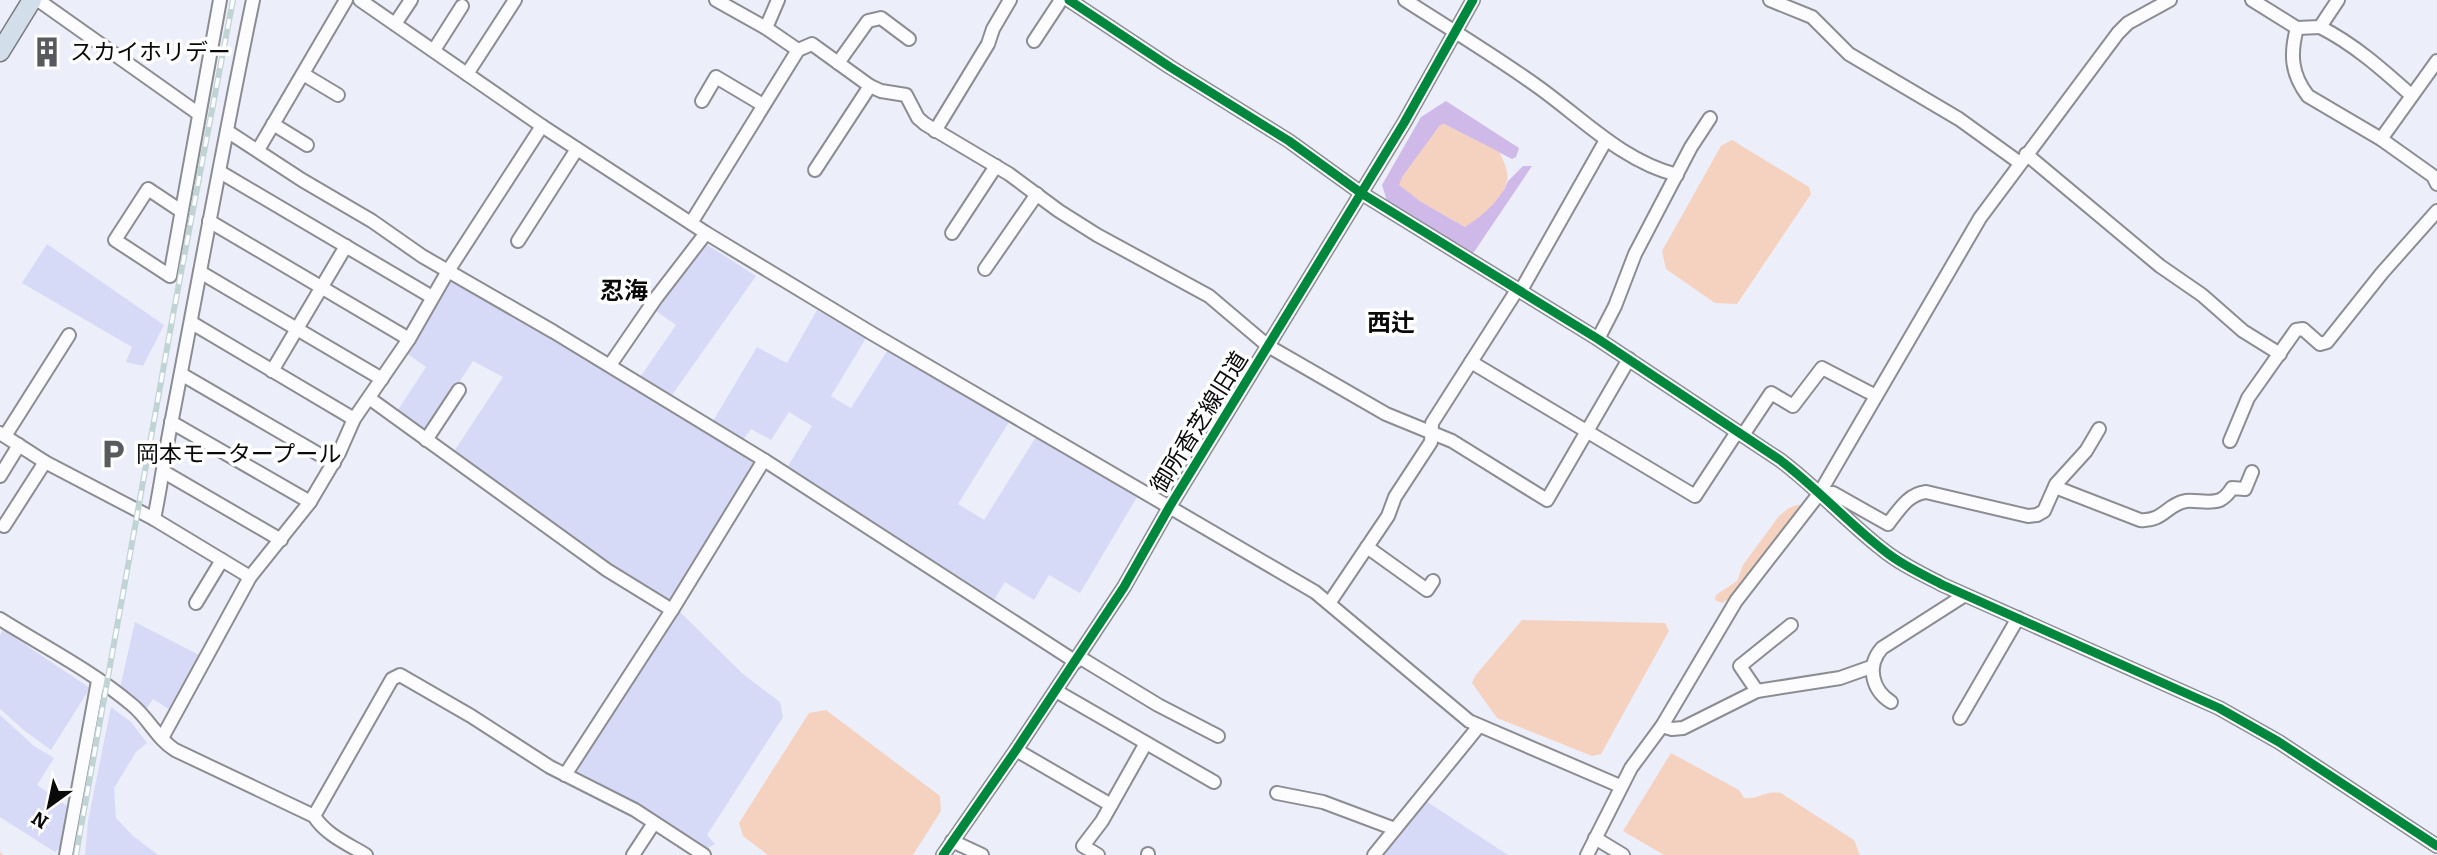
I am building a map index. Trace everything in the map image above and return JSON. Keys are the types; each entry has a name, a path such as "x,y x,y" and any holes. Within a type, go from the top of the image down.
{"highway":[{"path":"0,52 32,0"}],"street":[{"path":"38,0 199,114"},
{"path":"181,211 148,189 115,240 170,276 220,0"},
{"path":"153,519 253,0"},
{"path":"258,150 346,0"},
{"path":"360,0 378,5 395,24 542,126 706,233 873,334 1300,582 1330,602 1460,713 1479,726 1620,786"},
{"path":"395,24 411,0"},
{"path":"467,74 515,0"},
{"path":"716,0 766,28 798,50"},
{"path":"766,28 778,0"},
{"path":"935,131 988,44 993,29 1010,0"},
{"path":"1034,41 1061,0"},
{"path":"1069,0 1289,141 1361,193 1629,359 1740,433 1798,474 1884,551 1921,574 2230,714 2279,742 2437,846"},
{"path":"1405,0 1541,89 1636,160 1677,175"},
{"name":"御所香芝線旧道","path":"943,855 1124,587 1170,506 1404,123 1473,0"},
{"path":"1770,0 1812,17 1849,54 2023,158 2160,266 2202,295 2243,331 2280,354"},
{"path":"2252,0 2297,28 2320,27 2334,34 2376,64 2411,95"},
{"path":"2320,27 2338,0"},
{"path":"1587,855 1620,786 1662,726 1736,601 1819,494 1967,239 2023,158 2118,33 2128,23 2162,2"},
{"path":"434,50 462,6"},
{"path":"838,63 868,20 881,18 909,39"},
{"path":"2297,28 2291,58 2300,85 2318,103 2381,139 2432,176 2437,184"},
{"path":"691,223 798,50 812,44 870,86 881,91 906,95 918,118 935,131 996,166 1097,235 1209,296 1268,346 1386,414 1452,441 1547,500 1629,359"},
{"path":"2381,139 2437,61"},
{"path":"303,74 338,95"},
{"path":"702,101 716,77 763,105"},
{"path":"815,170 870,86"},
{"path":"1598,340 1619,299 1635,254 1710,118"},
{"path":"273,124 307,145"},
{"path":"162,738 250,577 310,502 334,463 354,419 409,339 448,271 542,126"},
{"path":"227,131 448,271 610,365 764,460 1077,660 1218,737"},
{"path":"1330,602 1388,516 1395,497 1431,442 1432,423 1518,291 1606,140"},
{"path":"518,241 577,149"},
{"path":"952,233 996,166"},
{"path":"220,172 432,298"},
{"path":"985,269 1037,194"},
{"path":"2230,441 2248,398 2295,330 2303,329 2320,344 2327,342 2382,273 2437,211"},
{"path":"209,221 409,339"},
{"path":"610,365 656,298 706,233"},
{"path":"272,371 345,246"},
{"path":"200,272 382,379"},
{"path":"192,323 354,419"},
{"path":"69,335 3,435 45,462 153,519 250,577"},
{"path":"1471,362 1695,496 1771,393 1793,407 1822,369 1876,396"},
{"path":"181,374 334,463"},
{"path":"426,440 459,390"},
{"path":"369,398 607,570 672,610"},
{"path":"171,422 310,502"},
{"path":"1819,494 1833,493 1888,524 1916,493 1937,493 2028,516 2044,511 2055,487 2087,451 2099,429"},
{"path":"0,476 19,445"},
{"path":"565,775 672,610 764,460"},
{"path":"4,526 45,462"},
{"path":"164,472 281,540"},
{"path":"2055,487 2140,520 2151,521 2177,504 2186,501 2216,501 2223,499 2232,488 2245,489 2252,472"},
{"path":"1367,547 1427,590 1433,582"},
{"path":"196,603 222,560"},
{"path":"1891,702 1879,695 1871,667 1875,656 1965,595"},
{"path":"1961,718 2018,618"},
{"path":"0,619 98,681 144,715 175,751 314,816 320,825 366,855"},
{"path":"1757,691 1740,666 1791,625"},
{"path":"1662,726 1683,728 1757,691 1840,678 1871,667"},
{"path":"314,816 392,679 400,675 565,775 622,803 704,855"},
{"path":"66,855 98,681"},
{"path":"1056,691 1214,782"},
{"path":"1374,855 1479,726"},
{"path":"1098,855 1083,846 1111,805 1146,743"},
{"path":"1016,750 1111,805"},
{"path":"1277,793 1323,802 1395,829"},
{"path":"633,855 654,823"},
{"path":"1595,838 1623,855"},
{"path":"952,841 982,855"},
{"path":"338,855 345,842"}],"shaded area":[{"path":"1446,101 1519,148 1516,157 1512,159 1444,124 1400,184 1420,201 1465,227 1504,190 1508,181 1523,166 1532,166 1474,252 1470,253 1387,201 1382,185 1421,117"},
{"path":"1444,124 1499,152 1506,169 1507,180 1500,196 1465,227 1420,201 1399,185 1440,125"},
{"path":"1732,140 1809,187 1811,194 1737,304 1715,303 1666,269 1662,251 1721,146"},
{"path":"47,244 164,325 143,366 126,362 132,347 22,283"},
{"path":"706,244 756,276 672,395 641,376 676,325 656,311"},
{"path":"449,281 525,323 752,461 754,467 672,601 666,602 612,568 453,453 503,377 473,361 426,433 396,413 426,367 406,353"},
{"path":"817,310 866,338 831,396 851,408 887,351 1009,422 958,504 984,520 1036,437 1137,497 1080,593 1049,575 1034,600 1005,582 992,603 787,468 812,426 789,412 771,440 751,429 743,440 713,421 757,347 787,363"},
{"path":"1797,505 1804,505 1732,597 1722,603 1715,600 1716,595 1737,581 1743,565 1779,516"},
{"path":"679,611 743,674 780,702 783,717 707,835 715,844 704,850 578,775 576,770"},
{"path":"1522,620 1665,623 1669,631 1601,754 1592,756 1497,718 1472,683"},
{"path":"135,622 201,656 170,710 153,699 145,711 119,692"},
{"path":"3,630 90,688 51,750 0,709 0,635"},
{"path":"111,707 131,722 147,743 136,752 114,788 116,818 133,836 158,855 85,855 88,821"},
{"path":"826,710 940,796 941,811 913,855 768,855 743,836 739,823 809,713"},
{"path":"0,715 34,746 54,758 37,785 70,808 64,844 55,852 0,817"},
{"path":"1671,753 1739,790 1744,798 1781,793 1854,840 1860,855 1664,855 1623,831"},
{"path":"1426,801 1508,855 1381,855"}],"railway":[{"path":"76,855 173,315 233,0"}],"cycle path":[{"path":"1069,0 1289,141 1361,193 1598,339 1780,460 1869,538 1904,564 1943,585 2219,708 2279,742 2437,846"},
{"path":"943,855 1124,587 1170,506 1404,123 1473,0"}],"place":[{"name":"スカイホリデー","path":"47,52"},
{"name":"岡本モータープール","path":"113,454"}],"district":[{"name":"忍海","path":"624,291"},
{"name":"西辻","path":"1391,323"}]}
